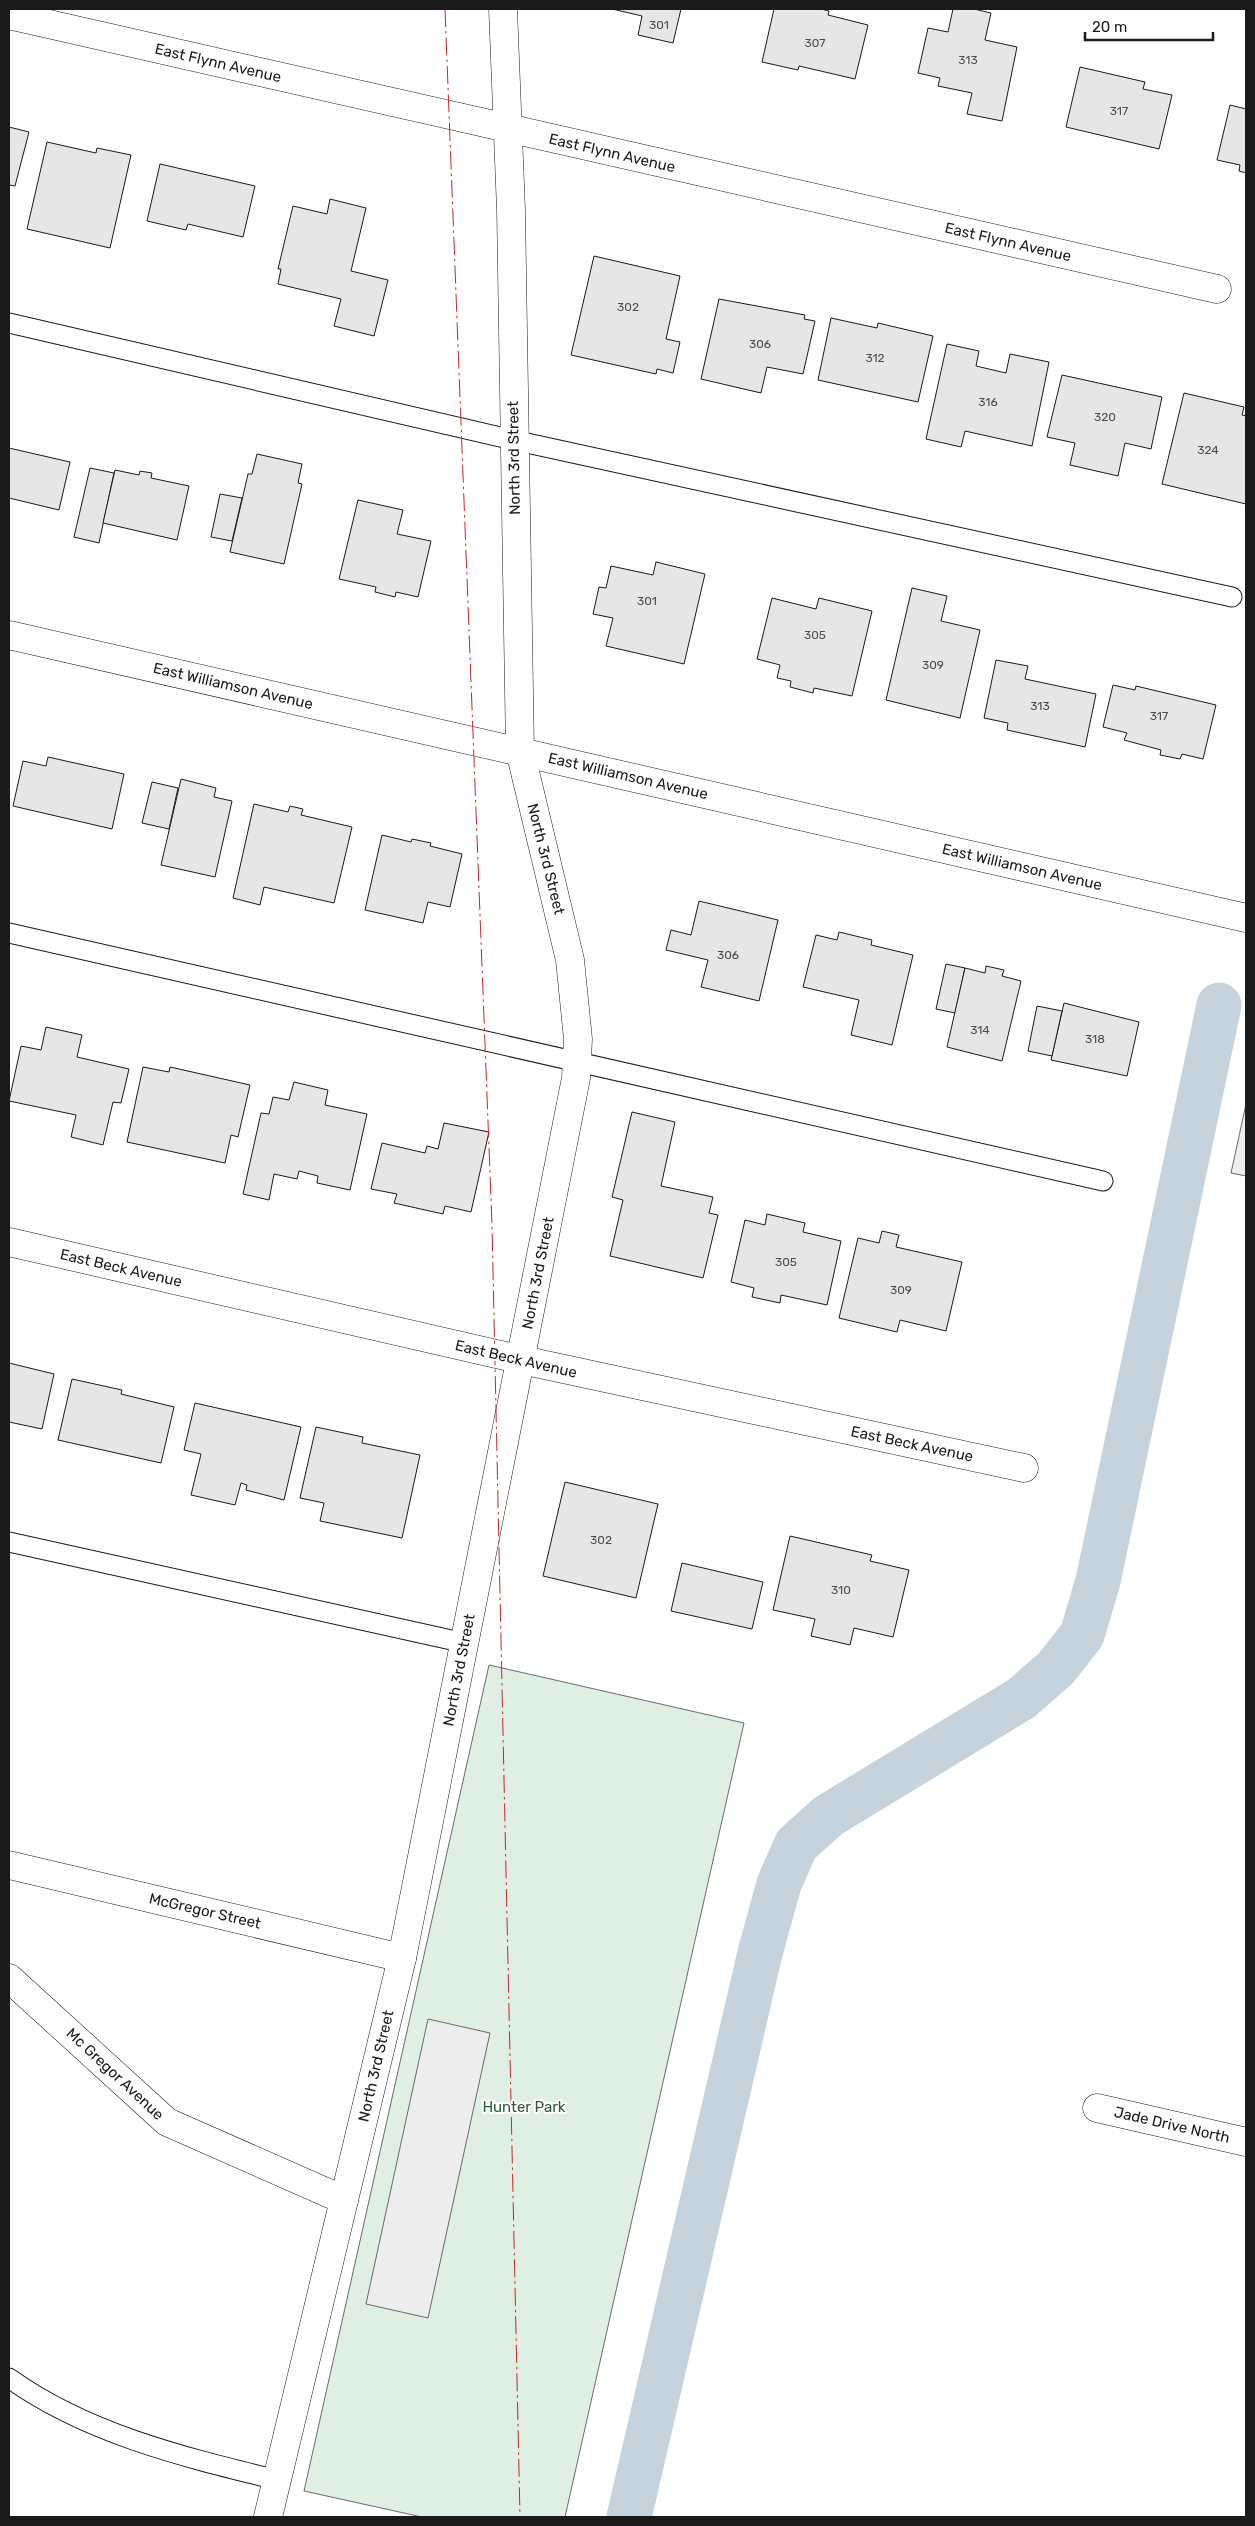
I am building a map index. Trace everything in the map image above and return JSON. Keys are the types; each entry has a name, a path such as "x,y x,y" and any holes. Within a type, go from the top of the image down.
{"street":[{"name":"North 3rd Street","path":"268,2517 402,1958 522,1360 576,1078 578,1039 570,960 520,751 509,130 503,9"},
{"name":"East Flynn Avenue","path":"9,15 509,130 1217,289"},
{"name":"East Williamson Avenue","path":"9,635 1246,918"},
{"name":"East Beck Avenue","path":"9,1242 522,1360 1024,1468"},
{"name":"McGregor Street","path":"9,1865 402,1958"},
{"name":"Mc Gregor Avenue","path":"9,1978 167,2122 344,2200"},
{"name":"Jade Drive North","path":"1097,2108 1246,2142"}],"lane":[{"path":"9,323 513,440 1232,597"},
{"path":"9,933 1103,1181"},
{"path":"9,1542 465,1643"},
{"path":"9,2378 32,2395 116,2434 189,2458 277,2480"}],"green space":[{"name":"Hunter Park","path":"489,1665 744,1723 565,2517 422,2517 304,2491"}],"shaded area":[{"path":"1246,1104 1246,1176 1231,1173"},
{"path":"428,2019 490,2033 428,2318 366,2304"}],"building":[{"path":"612,9 681,9 673,43 638,35 642,16"},
{"path":"774,9 821,9 829,11 828,15 868,25 855,79 799,66 798,70 762,62"},
{"path":"953,9 974,9 991,13 985,40 1017,47 1002,121 967,114 972,93 938,86 940,78 918,73 928,28 948,32"},
{"path":"1080,67 1145,82 1143,89 1172,95 1159,149 1066,127"},
{"path":"1230,105 1246,109 1246,173 1239,171 1240,165 1217,160"},
{"path":"9,127 29,132 15,186 9,185"},
{"path":"47,142 96,153 97,148 131,155 110,248 27,229"},
{"path":"160,164 255,186 243,237 188,224 186,230 147,221"},
{"path":"330,199 366,208 351,271 388,280 374,336 334,326 341,299 278,284 281,269 278,269 293,206 327,214"},
{"path":"594,256 680,276 666,339 680,342 673,373 657,369 656,374 571,355"},
{"path":"719,299 805,315 804,319 815,321 803,374 767,367 761,393 701,379"},
{"path":"831,318 877,328 878,323 933,336 918,402 818,380"},
{"path":"947,344 979,351 976,366 1006,373 1010,354 1049,362 1032,446 965,431 961,447 926,439"},
{"path":"1062,375 1162,397 1151,449 1125,443 1118,476 1070,465 1075,443 1047,437"},
{"path":"1184,393 1244,407 1242,415 1246,416 1246,504 1162,484"},
{"path":"9,448 70,462 59,510 9,498"},
{"path":"257,454 302,464 298,483 302,484 284,564 230,552 248,474 252,474"},
{"path":"90,468 114,473 99,543 74,537"},
{"path":"115,470 139,475 140,471 152,473 151,478 189,486 177,540 103,523"},
{"path":"220,494 242,498 232,541 211,537"},
{"path":"358,500 403,510 397,534 431,541 418,597 396,592 395,597 375,592 376,587 339,579"},
{"path":"656,562 705,574 684,664 606,646 613,618 593,614 599,587 606,588 611,566 653,575"},
{"path":"912,588 947,596 941,621 980,630 960,718 886,700"},
{"path":"772,598 816,609 819,598 872,611 852,696 814,688 813,693 790,687 791,681 777,678 780,665 757,659"},
{"path":"996,660 1028,666 1025,679 1096,694 1085,747 1007,730 1008,723 984,718"},
{"path":"1113,685 1135,690 1136,686 1216,705 1203,759 1182,754 1180,759 1160,755 1161,750 1124,740 1127,733 1103,727"},
{"path":"48,757 124,774 112,829 13,806 23,761 46,766"},
{"path":"181,779 216,788 214,797 232,801 215,877 161,865"},
{"path":"152,782 178,788 169,829 142,823"},
{"path":"254,804 288,812 290,806 303,809 301,815 352,827 334,903 264,887 260,905 233,898"},
{"path":"382,835 411,842 412,839 431,843 430,846 462,854 450,907 428,902 423,923 365,910"},
{"path":"699,901 778,920 759,1001 701,987 708,960 666,950 671,930 691,935"},
{"path":"839,932 872,940 871,945 913,955 892,1045 851,1035 859,1000 803,987 816,935 837,940"},
{"path":"946,964 965,968 955,1013 936,1009"},
{"path":"986,966 1004,970 1002,976 1021,981 1002,1061 947,1047 965,968 985,973"},
{"path":"1064,1003 1139,1022 1127,1076 1051,1060"},
{"path":"1037,1006 1062,1011 1052,1056 1028,1051"},
{"path":"46,1027 82,1035 77,1057 129,1069 121,1103 113,1102 103,1145 71,1137 76,1115 9,1101 21,1046 41,1050"},
{"path":"143,1067 169,1072 170,1067 250,1085 238,1137 231,1135 225,1163 127,1142"},
{"path":"294,1082 328,1090 325,1105 367,1114 350,1190 317,1183 318,1176 299,1171 297,1179 274,1174 269,1200 243,1194 261,1113 269,1114 273,1097 289,1100"},
{"path":"632,1112 675,1122 661,1186 713,1197 709,1213 718,1215 703,1278 610,1256 623,1200 612,1197"},
{"path":"444,1123 489,1132 471,1212 445,1206 443,1214 394,1203 397,1194 371,1189 382,1143 425,1153 427,1146 438,1149"},
{"path":"767,1214 805,1223 803,1232 841,1241 827,1305 781,1295 780,1303 752,1297 754,1288 731,1282 745,1220 765,1225"},
{"path":"882,1231 899,1235 896,1247 962,1262 946,1331 900,1320 897,1332 839,1318 858,1238 879,1243"},
{"path":"9,1363 54,1374 42,1429 9,1422"},
{"path":"72,1379 122,1390 121,1394 174,1407 161,1463 58,1440"},
{"path":"195,1403 301,1427 284,1500 246,1490 247,1485 241,1483 235,1505 191,1495 201,1454 184,1450"},
{"path":"316,1427 363,1437 362,1443 420,1455 402,1538 320,1521 324,1503 300,1498"},
{"path":"565,1482 658,1504 636,1598 543,1576"},
{"path":"790,1536 872,1555 870,1561 909,1570 893,1637 854,1628 850,1645 811,1636 815,1619 773,1610"},
{"path":"682,1563 763,1582 752,1629 671,1611"}],"waterway":[{"path":"629,2517 760,1953 779,1884 796,1845 828,1816 1022,1698 1056,1668 1082,1635 1098,1581 1219,1005"}],"power":[{"path":"445,9 492,1225 520,2517"}]}
